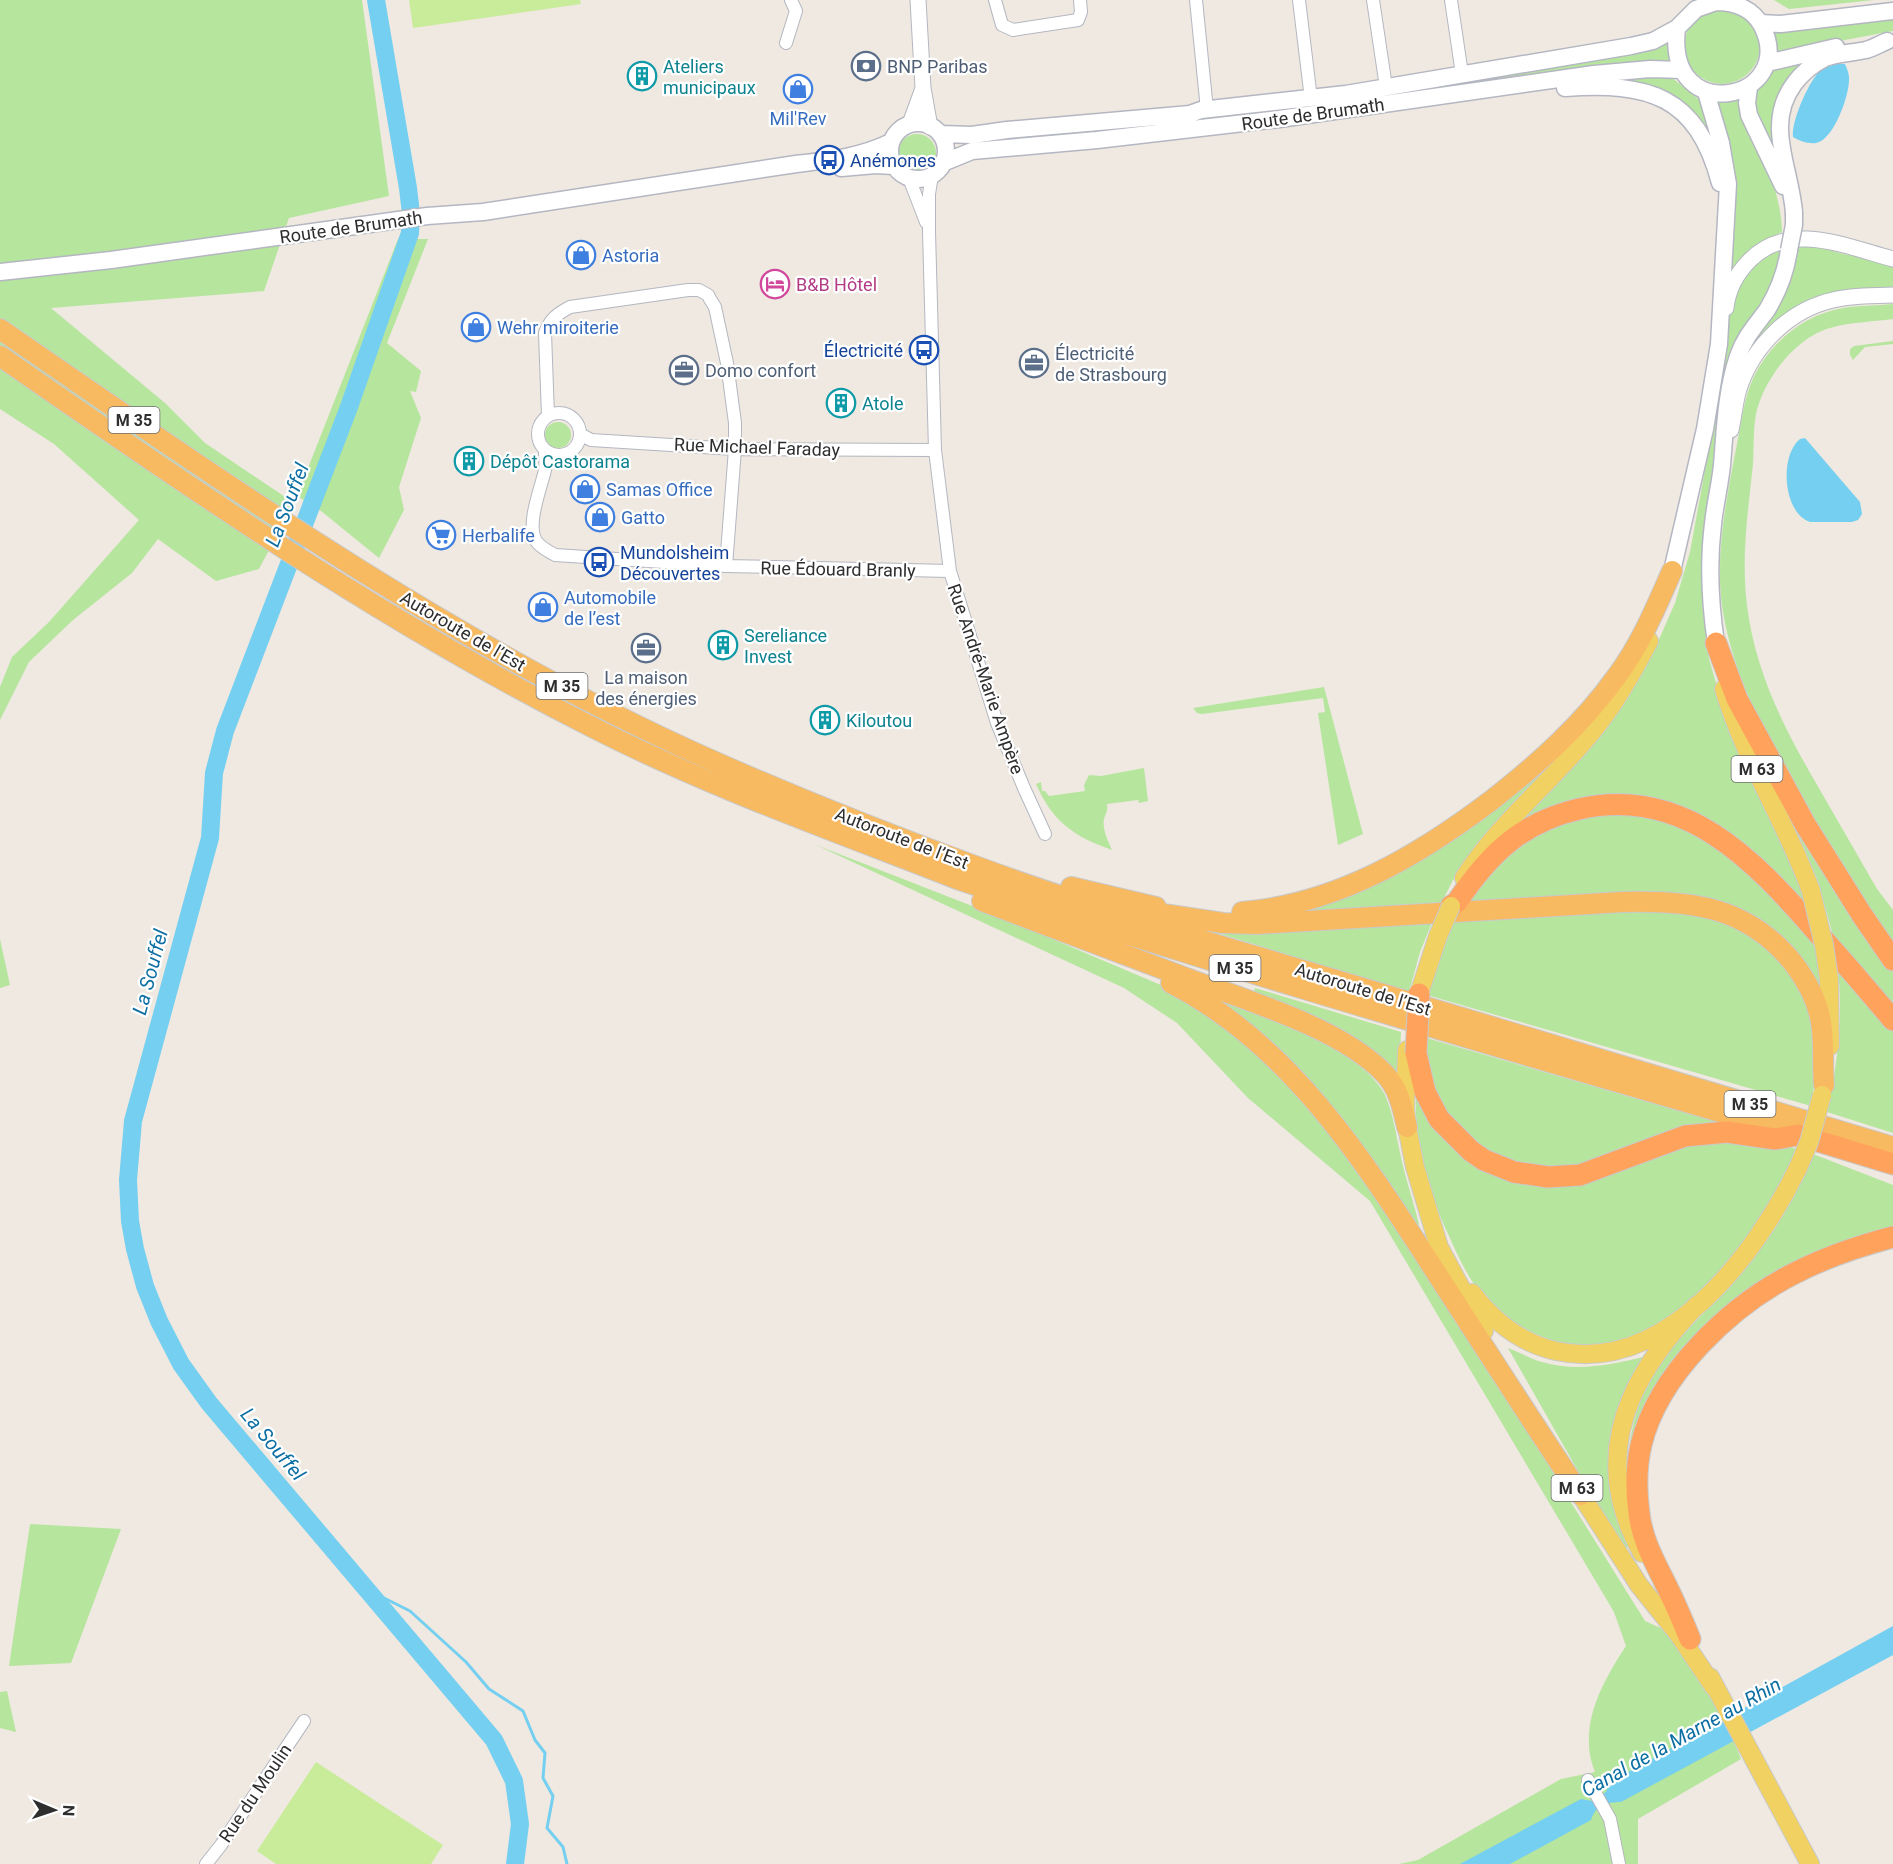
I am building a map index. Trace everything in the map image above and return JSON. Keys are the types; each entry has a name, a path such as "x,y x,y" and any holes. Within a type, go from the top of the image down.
{"highway":[{"name":"Autoroute de l’Est","path":"0,329 332,553 469,636 540,675 710,760 993,873 1159,927 1893,1147"},
{"name":"Autoroute de l’Est","path":"0,356 204,496 323,573 459,656 592,728 682,771 957,879 1012,898 1186,953 1893,1164"},
{"path":"1059,884 1137,904 1230,913 1263,910 1315,899 1382,872 1456,828 1538,763 1565,738 1619,674 1651,618 1672,571"},
{"path":"1716,643 1737,699 1805,824 1893,960"},
{"path":"682,771 938,884 1263,1006 1341,1041 1373,1063 1390,1080 1400,1098 1407,1127"},
{"path":"1451,906 1456,902 1466,881 1491,856 1527,829 1558,815 1588,807 1607,805 1648,808 1672,814 1688,819 1708,830 1746,856 1793,904 1893,1020"},
{"path":"902,838 976,856 1103,901 1137,910 1223,923 1300,922 1622,902 1656,901 1697,904 1735,916 1753,926 1778,946 1797,969 1812,994 1821,1018 1823,1090"},
{"path":"1075,936 1206,1002 1253,1038 1307,1093 1343,1136 1384,1193 1581,1495"},
{"path":"1419,994 1411,1052 1425,1092 1439,1119 1471,1151 1484,1160 1514,1173 1548,1178 1580,1175 1600,1170 1663,1143 1685,1136 1707,1133 1749,1134 1775,1139 1798,1135"},
{"path":"1690,1639 1646,1543 1638,1513 1637,1493 1641,1443 1656,1406 1674,1376 1694,1352 1719,1327 1766,1290 1794,1273 1828,1258 1893,1237"}],"main road":[{"path":"1708,2 1732,2 1753,14 1760,23 1766,36 1767,63 1760,78 1749,87 1736,93 1706,92 1686,77 1682,70 1677,57 1677,28 1696,9 1708,2"},
{"path":"1760,23 1781,24 1893,11"},
{"name":"Route de Brumath","path":"936,130 972,135 1006,130 1015,122 1190,108 1204,110 1311,99 1631,46 1653,41 1677,28"},
{"path":"1767,63 1825,48 1890,40"},
{"path":"1792,213 1792,189 1779,136 1785,98 1798,79 1816,63 1839,54 1866,50 1890,40"},
{"name":"Route de Brumath","path":"945,162 972,151 1201,128 1419,100 1594,74 1650,69 1682,70"},
{"path":"1419,100 1436,104 1558,88 1615,86 1656,95 1674,106 1693,124 1712,158 1722,196 1722,285"},
{"path":"1749,87 1747,109 1778,175 1792,213"},
{"path":"1466,881 1484,849 1599,723 1629,680 1664,608 1705,429 1719,344 1728,184 1723,150 1706,92"},
{"path":"917,123 936,130 945,144 945,162 932,175 917,179 909,178 893,166 889,152 891,142 897,132 910,124 917,123"},
{"name":"Route de Brumath","path":"0,272 111,260 427,216 464,213 845,159 875,150 891,142"},
{"name":"Route de Brumath","path":"702,178 876,165 893,166"},
{"name":"M 63","path":"1792,213 1792,238 1788,253 1774,296 1746,339 1738,356 1724,423 1722,466 1713,524 1710,563 1711,603 1723,685 1728,703 1811,891 1824,945 1829,979 1831,1027 1823,1090 1812,1132 1798,1168 1775,1213 1728,1276 1672,1331 1639,1380 1624,1416 1617,1462 1624,1512 1645,1560 1707,1668 1718,1694 1810,1864"},
{"path":"1419,994 1424,974 1451,906"},
{"name":"M 63","path":"1411,1052 1405,1099 1407,1127 1415,1167 1439,1247 1455,1279 1581,1495 1639,1585 1679,1635 1718,1694"},
{"path":"1427,1205 1461,1276 1484,1308 1513,1334 1531,1344 1569,1354 1593,1354 1618,1350 1634,1345 1667,1328 1697,1305"}],"street":[{"path":"786,43 796,11 791,0"},
{"path":"918,0 923,88 936,130"},
{"path":"994,0 1002,26 1013,30 1078,20 1081,12 1080,0"},
{"path":"1196,0 1204,110"},
{"path":"1299,0 1311,99"},
{"path":"1373,0 1386,87"},
{"path":"1451,0 1462,74"},
{"path":"910,124 923,88"},
{"name":"Rue André-Marie Ampère","path":"932,175 929,194 929,231 935,450 950,571 997,723 1046,834"},
{"name":"Rue André-Marie Ampère","path":"909,178 929,231"},
{"path":"1719,344 1728,294 1736,277 1754,256 1772,245 1799,238 1809,238 1893,260"},
{"path":"548,416 545,333 550,321 558,313 570,308 699,290 708,295 714,307 727,363 735,423 726,566"},
{"path":"1722,466 1739,389 1754,360 1773,334 1793,317 1833,300 1893,295"},
{"path":"545,468 559,456 570,453 583,439 577,422 562,413 548,398"},
{"path":"559,456 545,451 537,434 541,422 548,416 562,413"},
{"name":"Rue Michael Faraday","path":"583,439 735,449 935,450"},
{"name":"Rue Édouard Branly","path":"545,451 545,468 537,499 533,529 535,540 542,548 555,555 726,566 950,571"},
{"name":"Rue du Moulin","path":"206,1864 304,1721"},
{"path":"1590,1784 1610,1818 1619,1864"}],"green space":[{"path":"0,0 362,0 389,196 289,218 264,291 51,308 165,403 205,443 294,503 259,569 216,581 158,539 132,573 73,620 29,662 0,720 0,687 12,657 49,622 139,520 54,444 0,409"},
{"path":"409,0 580,0 581,4 413,28"},
{"path":"1774,0 1874,0 1789,9"},
{"path":"1722,8 1736,11 1749,19 1757,32 1760,46 1757,60 1749,73 1736,81 1722,84 1708,81 1695,73 1687,60 1684,46 1687,32 1695,19 1708,11"},
{"path":"1893,16 1893,31 1776,53 1773,31"},
{"path":"1668,42 1669,63 969,147 969,140"},
{"path":"1817,55 1786,88 1783,167 1753,112 1752,92 1771,71 1779,66"},
{"path":"1671,77 1701,101 1718,156 1688,111 1610,78"},
{"path":"1739,98 1772,180 1782,232 1754,248 1732,270 1727,268 1714,100"},
{"path":"917,134 930,140 936,153 930,166 917,172 904,166 898,153 904,140"},
{"path":"398,239 428,239 387,343 421,371 416,392 410,391 421,418 399,487 404,510 379,558 321,511 297,496"},
{"path":"1799,240 1823,243 1833,251 1847,255 1859,254 1893,263 1893,288 1849,291 1813,299 1781,317 1750,349 1748,348"},
{"path":"1782,244 1778,274 1746,330 1715,455 1702,546 1702,604 1709,659 1724,710 1781,835 1808,910 1778,873 1761,859 1671,807 1516,824 1653,653 1675,603 1690,552 1725,361 1730,305 1741,276"},
{"path":"1893,304 1893,319 1838,326 1805,340 1783,362 1766,387 1755,420 1746,534 1745,587 1757,654 1774,701 1807,768 1877,889 1893,910 1893,944 1815,821 1758,718 1736,664 1728,635 1722,606 1720,565 1726,504 1744,408 1750,386 1765,358 1786,335 1813,318 1843,308"},
{"path":"1893,341 1893,344 1865,347 1853,360 1850,355 1850,349 1854,346"},
{"path":"558,422 568,425 571,435 568,445 558,448 548,445 545,435 548,425"},
{"path":"1324,687 1363,834 1338,845 1318,713 1325,712 1323,698 1202,714 1197,713 1193,708"},
{"path":"1584,727 1470,857 1453,880 1442,902 1286,913 1342,895"},
{"path":"1753,744 1855,919 1893,972 1893,1008 1834,939 1818,881"},
{"path":"1144,768 1148,801 1107,804 1104,827 1112,850 1086,839 1066,826 1057,818 1036,784 1041,782 1042,791 1049,796 1085,791 1084,785 1089,775 1101,776"},
{"path":"1651,812 1719,839 1814,935 1822,992 1801,958 1785,939 1763,921 1715,900 1690,895 1638,893 1464,903 1506,854 1557,820"},
{"path":"816,845 1008,920 1175,991 1202,1008 1265,1059 1347,1152 1514,1406 1645,1621 1667,1631 1722,1712 1741,1759 1638,1819 1638,1864 1399,1864 1418,1860 1561,1779 1595,1772 1589,1748 1591,1718 1605,1681 1626,1646 1614,1612 1370,1201 1248,1098 1177,1023 1124,988"},
{"path":"1616,909 1710,914 1760,939 1798,981 1812,1012 1816,1073 1811,1106 1427,995 1432,976 1456,918"},
{"path":"1433,920 1420,952 1409,992 1201,928"},
{"path":"0,939 10,985 0,988"},
{"path":"1837,962 1893,1028 1893,1133 1827,1112 1839,1037 1840,1000"},
{"path":"1255,988 1401,1032 1399,1074 1253,995"},
{"path":"1212,998 1282,1025 1332,1048 1354,1062 1372,1078 1385,1095 1390,1109 1419,1224 1415,1228"},
{"path":"1423,1037 1720,1123 1576,1171 1497,1161 1440,1111"},
{"path":"1416,1096 1519,1180 1698,1141 1781,1145 1797,1149 1785,1179 1756,1233 1690,1301 1667,1319 1643,1332 1618,1341 1594,1345 1570,1344 1547,1338 1503,1314 1483,1295 1468,1275 1442,1221 1430,1186 1417,1130"},
{"path":"1813,1154 1893,1185 1893,1233 1710,1330 1628,1471 1631,1434 1640,1403 1652,1377 1668,1353 1729,1287 1770,1236 1794,1196"},
{"path":"1508,1348 1538,1361 1567,1367 1606,1365 1643,1357 1626,1389 1612,1433 1629,1546 1623,1550"},
{"path":"30,1524 121,1529 71,1663 9,1666"},
{"path":"7,1691 16,1732 0,1728 0,1692"},
{"path":"316,1762 443,1845 431,1864 276,1864 257,1851"}],"water":[{"path":"1835,64 1845,64 1849,85 1844,105 1835,125 1823,140 1816,143 1804,142 1793,137 1798,112 1811,83 1821,70"},
{"path":"1805,438 1860,502 1862,514 1858,520 1810,522 1801,517 1794,508 1789,496 1787,470 1793,447 1800,439"},
{"path":"1893,1626 1893,1655 1621,1802 1602,1805 1591,1820 1510,1864 1460,1864 1581,1799 1592,1801 1606,1792 1610,1782"}],"waterway":[{"name":"La Souffel","path":"376,0 408,188 411,214 410,233 349,407 225,731 214,773 210,838 133,1121 128,1180 130,1221 145,1286 159,1321 181,1364 209,1403 494,1740 514,1781 520,1824 515,1864"},
{"path":"368,1590 410,1611 466,1662 489,1689 523,1711 535,1740 545,1753 543,1778 553,1796 547,1828 563,1847 567,1864"}],"place":[{"name":"BNP Paribas","path":"866,66"},
{"name":"Ateliers municipaux","path":"642,76"},
{"name":"Mil'Rev","path":"798,89"},
{"name":"Anémones","path":"829,160"},
{"name":"Astoria","path":"581,255"},
{"name":"B&B Hôtel","path":"775,284"},
{"name":"Wehr miroiterie","path":"476,327"},
{"name":"Électricité","path":"924,350"},
{"name":"Électricité de Strasbourg","path":"1034,363"},
{"name":"Domo confort","path":"684,370"},
{"name":"Atole","path":"841,403"},
{"name":"Dépôt Castorama","path":"469,461"},
{"name":"Samas Office","path":"585,489"},
{"name":"Gatto","path":"600,517"},
{"name":"Herbalife","path":"441,535"},
{"name":"Mundolsheim Découvertes","path":"599,562"},
{"name":"Automobile de l’est","path":"543,607"},
{"name":"Sereliance Invest","path":"723,645"},
{"name":"La maison des énergies","path":"646,648"},
{"name":"Kiloutou","path":"825,720"}],"water label":[{"name":"Canal de la Marne au Rhin","path":"1681,1737"}]}
